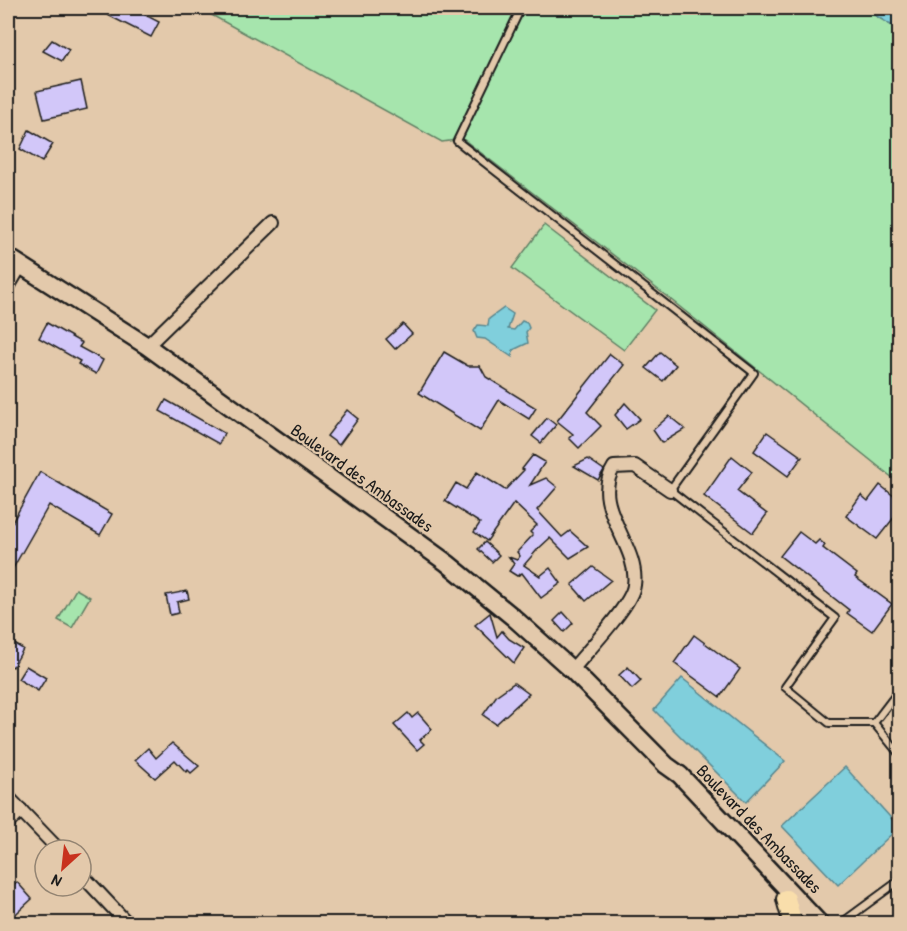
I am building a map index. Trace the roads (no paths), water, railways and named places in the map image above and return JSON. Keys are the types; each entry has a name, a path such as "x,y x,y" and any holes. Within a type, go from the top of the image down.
{"main road":[{"name":"Boulevard des Ambassades","path":"14,261 147,346 447,563 572,670 666,765 680,775 820,924"},
{"name":"Boulevard des Ambassades","path":"666,765 673,782 786,898 807,924"},
{"path":"786,898 793,924"}],"street":[{"path":"147,346 273,222"},
{"path":"8,287 14,261"},
{"path":"572,670 626,603 634,585 629,558 607,499 605,487 609,475 614,467 635,465 670,490"},
{"path":"8,797 48,838"},
{"path":"8,824 21,810"},
{"path":"93,888 122,921"}],"lane":[{"path":"521,8 457,141 754,373 670,490 835,618 785,687 830,723 874,723"},
{"path":"874,723 900,689"},
{"path":"874,723 900,756"},
{"path":"840,924 900,880"}],"water":[{"path":"863,8 899,8 899,30"},
{"path":"504,308 513,314 508,329 514,330 522,321 527,323 529,328 526,332 528,343 513,350 512,357 485,339 477,338 474,331 478,325 488,326 489,319"},
{"path":"682,678 785,761 746,802 654,710"},
{"path":"845,767 899,827 838,885 782,826"}]}
